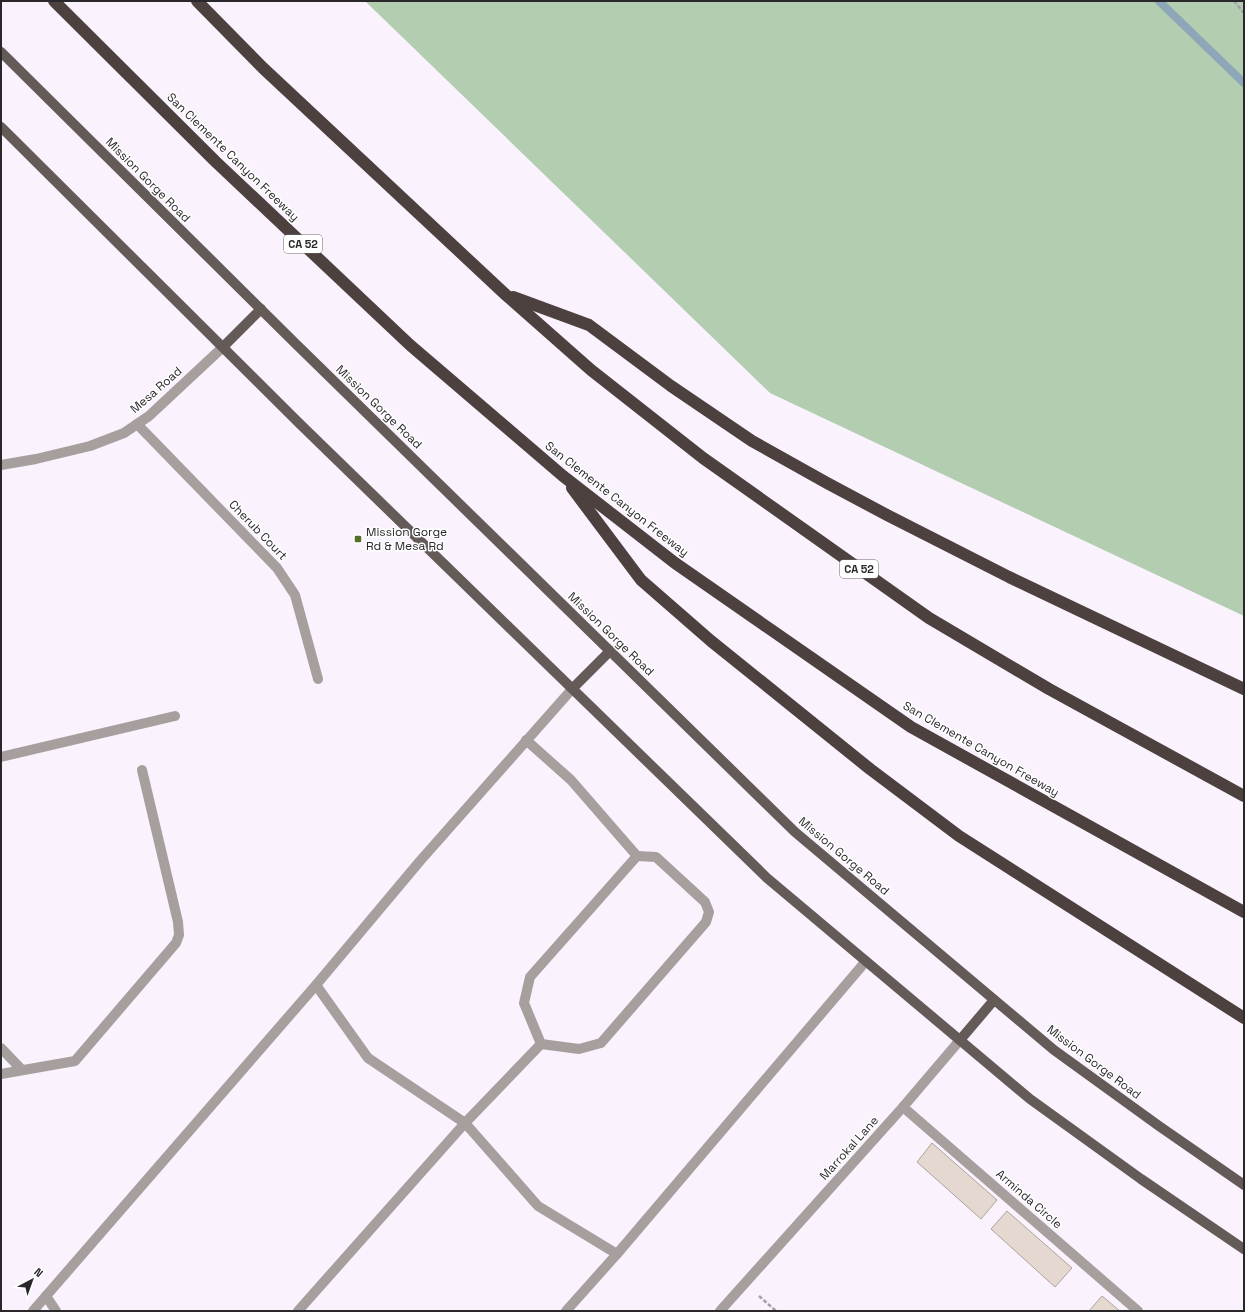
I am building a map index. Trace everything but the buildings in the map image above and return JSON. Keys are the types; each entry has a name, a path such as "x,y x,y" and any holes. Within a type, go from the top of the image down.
{"highway":[{"name":"San Clemente Canyon Freeway","path":"54,1 216,162 410,345 563,476 675,563 911,727 1244,912"},
{"name":"CA 52","path":"197,1 264,68 506,295 591,370 703,458 929,618 1049,689 1244,796"},
{"path":"506,295 589,325 671,386 752,441 833,487 1009,577 1244,689"},
{"path":"563,476 641,580 711,641 870,769 958,836 1244,1018"},
{"path":"1129,733 1244,788"}],"main road":[{"name":"Mission Gorge Road","path":"1,52 260,309 795,832 1054,1050 1244,1185"},
{"path":"1,127 222,347 767,878 1030,1099 1142,1179 1244,1249"},
{"name":"Mesa Road","path":"222,347 260,309"},
{"path":"573,688 610,651"},
{"name":"Marrokal Lane","path":"960,1040 994,1000"}],"street":[{"name":"Mesa Road","path":"1,465 36,459 90,446 124,433 148,416 222,347"},
{"name":"Cherub Court","path":"137,424 277,568 295,595 318,679"},
{"path":"33,1311 316,985 420,861 573,688"},
{"path":"1,757 175,716"},
{"path":"526,740 571,780 637,856 656,857 705,902 709,912 706,922 601,1043 579,1049 541,1044"},
{"path":"1,1074 75,1061 173,948 179,935 178,922 142,770"},
{"path":"541,1044 524,1003 530,977 637,856"},
{"path":"566,1311 618,1254 866,961"},
{"path":"316,985 368,1058 465,1123 538,1206 618,1254"},
{"name":"Marrokal Lane","path":"720,1311 903,1107 960,1040"},
{"path":"298,1311 465,1123 541,1044"},
{"path":"1,1048 22,1070"},
{"name":"Arminda Circle","path":"903,1107 1138,1311"},
{"path":"46,1296 56,1311"}],"path":[{"path":"1234,1 1244,13"},
{"path":"759,1296 776,1311"}],"green space":[{"path":"365,1 1244,1 1244,616 770,393"}],"waterway":[{"path":"1159,1 1244,83"}],"place":[{"name":"Mission Gorge Rd & Mesa Rd","path":"358,539"}]}
